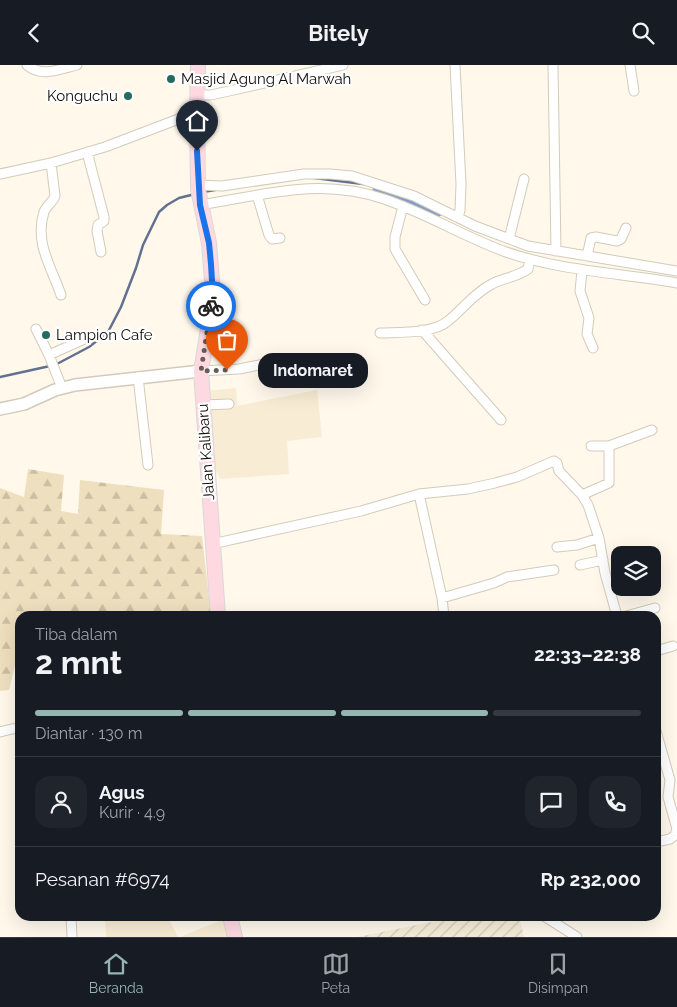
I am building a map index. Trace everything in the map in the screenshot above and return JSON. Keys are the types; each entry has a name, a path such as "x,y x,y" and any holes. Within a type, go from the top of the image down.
{"main road":[{"name":"Jalan Kalibaru","path":"198,65 199,195 209,243 212,281 210,317 201,371 218,611"},
{"path":"231,921 235,937"}],"street":[{"path":"27,65 41,73 77,65"},
{"path":"198,95 211,95 343,65"},
{"path":"455,65 461,184 458,217"},
{"path":"553,65 556,251"},
{"path":"630,65 634,91"},
{"path":"2,175 105,147 197,113"},
{"path":"87,152 104,217 104,221 98,225 97,231 101,252"},
{"path":"50,163 55,196 44,213 42,249 54,273 61,295"},
{"path":"199,195 222,186 304,173 359,177 409,194 475,226 528,246 677,271"},
{"path":"509,239 524,179"},
{"path":"199,195 257,195 300,188 343,190 374,196 404,207 505,251 530,259 582,271 677,283"},
{"path":"257,195 269,235 272,239 280,238"},
{"path":"404,207 395,237 395,249 425,300"},
{"path":"587,256 591,238 596,237 617,241 621,239 626,229"},
{"path":"380,333 438,327 491,284 528,269 530,259"},
{"path":"582,271 580,291 589,318 587,334 593,348"},
{"path":"36,329 62,388"},
{"path":"422,330 501,420"},
{"path":"50,358 89,337"},
{"path":"0,409 24,404 62,388 75,385 138,377 239,369 269,363"},
{"path":"138,377 148,465"},
{"path":"203,405 229,404"},
{"path":"591,446 609,446 652,431"},
{"path":"582,495 609,483 609,446"},
{"path":"212,544 360,511 420,494 468,489 495,483 517,477 552,461 557,463 559,471 582,495 588,505 599,538 616,611"},
{"path":"420,494 443,611"},
{"path":"557,547 577,545 599,538"},
{"path":"580,565 603,561"},
{"path":"442,598 508,577 554,569"},
{"path":"644,611 655,608"},
{"path":"661,650 673,646"},
{"path":"0,732 15,729"},
{"path":"661,748 670,780 668,797 677,829 675,835 670,839 661,841"},
{"path":"71,921 72,937"},
{"path":"552,921 577,937"}],"shaded area":[{"path":"236,388 237,406 317,390 322,437 287,441 289,474 220,479 211,461 207,391"},
{"path":"105,921 170,921 178,937 106,937"},
{"path":"219,921 227,921 232,937 180,937"},
{"path":"436,921 520,921 524,937 357,937"}],"green space":[{"path":"28,469 64,475 61,511 78,514 80,480 164,490 161,534 202,536 210,611 15,611 15,665 9,690 0,691 0,488 24,497"}],"waterway":[{"path":"314,178 363,184"},
{"path":"380,189 436,210"},
{"path":"203,192 215,190"},
{"path":"55,365 89,347 108,332 121,307 143,245 159,212 179,198 195,194"},
{"path":"0,377 50,366"}],"way so far":[{"path":"211,306 201,371 227,370"}],"place":[{"name":"Masjid Agung Al Marwah","path":"171,79"},
{"name":"Konguchu","path":"128,96"},
{"name":"Lampion Cafe","path":"46,335"},
{"name":"Indomaret","path":"227,370"}],"route":[{"path":"197,151 200,205 209,243 211,264 211,306"}]}
